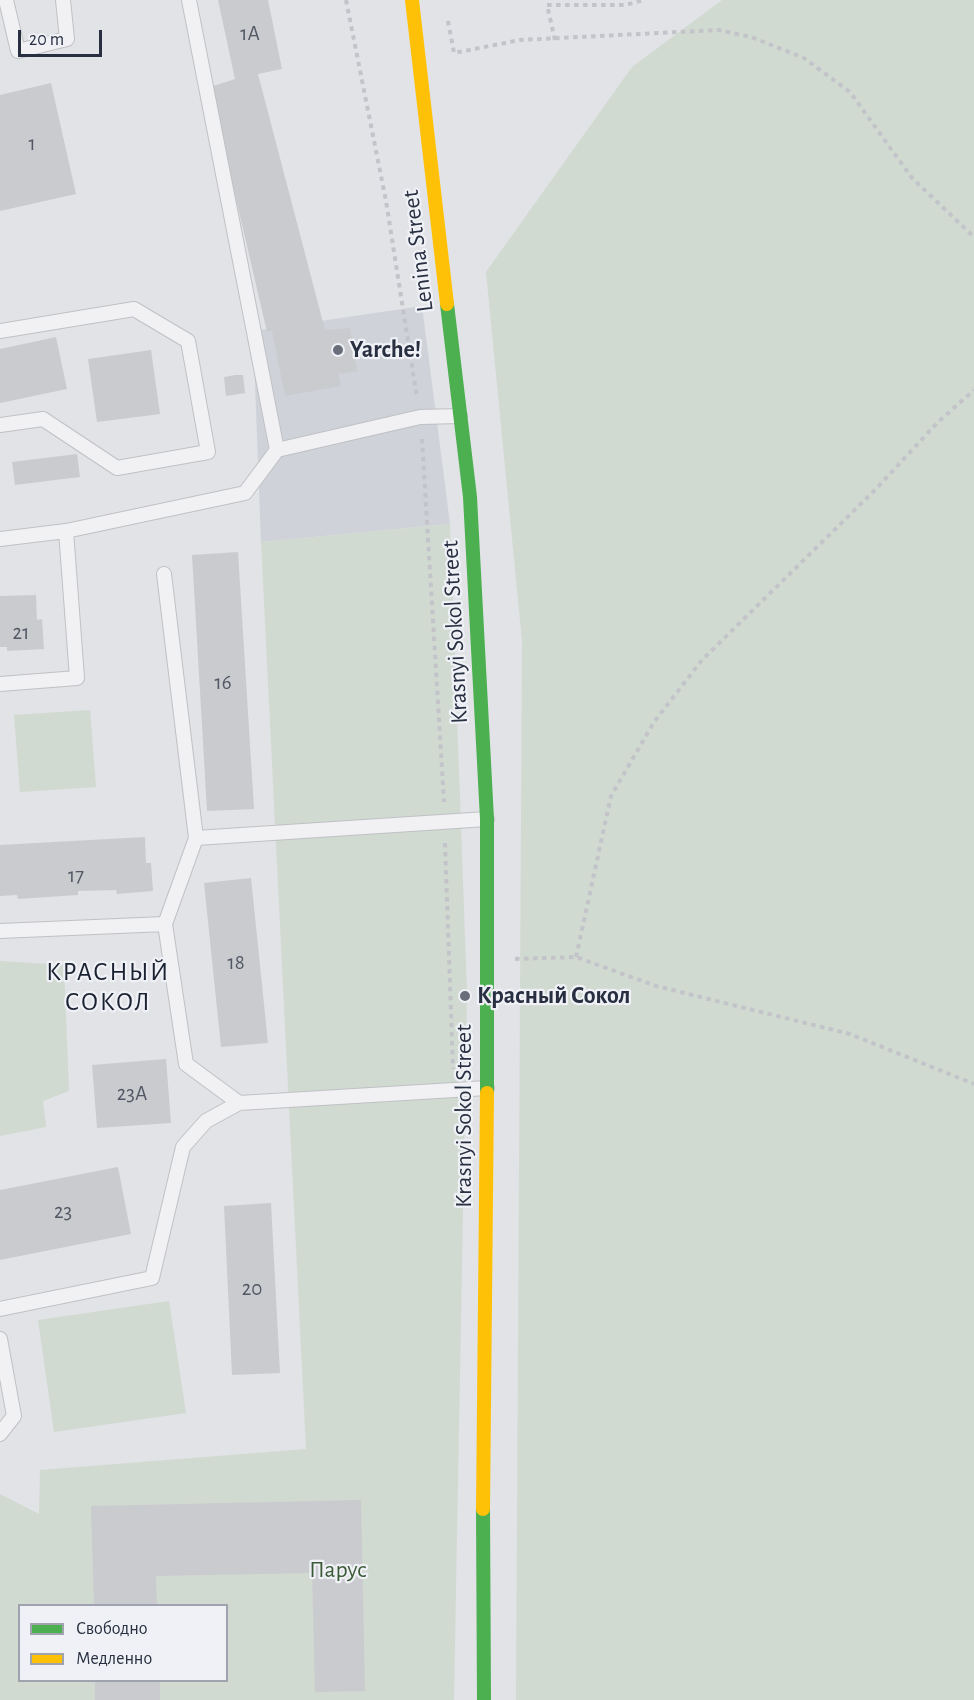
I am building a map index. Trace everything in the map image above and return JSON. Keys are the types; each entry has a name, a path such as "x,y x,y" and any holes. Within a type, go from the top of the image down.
{"street":[{"name":"Lenina Street","path":"412,0 470,497"},
{"name":"Krasnyi Sokol Street","path":"470,497 487,819 488,1088 483,1486 484,1700"}],"lane":[{"path":"6,0 18,51 67,39 63,0"},
{"path":"189,0 277,450"},
{"path":"0,331 134,309 188,341 208,452 117,468 43,419 0,425"},
{"path":"0,539 66,531 245,493 277,450 420,417 460,416"},
{"path":"0,684 77,678 66,531"},
{"path":"164,574 196,838 165,924 186,1064 239,1103"},
{"path":"196,838 487,819"},
{"path":"0,931 165,924"},
{"path":"0,1309 152,1278 183,1147 206,1121 239,1103 488,1088"},
{"path":"0,1339 14,1416 0,1434"}],"path":[{"path":"346,0 386,201 420,417 445,821 453,1090"},
{"path":"555,40 547,5 625,5 644,0"},
{"path":"446,11 454,53 520,40 718,30 751,38 804,58 850,92 912,178 974,237"},
{"path":"576,957 611,796 654,722 702,660 875,490 937,423 974,390"},
{"path":"487,960 576,957 656,986 849,1034 974,1084"}],"shaded area":[{"path":"422,306 450,524 261,542 253,331"}],"green space":[{"path":"722,0 974,0 974,1700 516,1700 522,641 486,272 632,67"},
{"name":"Парус","path":"450,524 467,992 454,1700 0,1700 0,1494 39,1514 40,1470 306,1449 261,542"},
{"path":"90,710 96,787 20,792 14,715"},
{"path":"0,961 64,965 69,1091 43,1101 46,1127 0,1136"},
{"path":"169,1301 186,1413 54,1432 38,1320"}],"building":[{"path":"218,0 268,0 282,69 258,74 325,330 350,328 357,371 338,374 341,386 285,396 272,331 267,332 210,87 235,79"},
{"path":"51,83 76,194 0,211 0,95"},
{"path":"56,337 67,389 0,403 0,349"},
{"path":"151,350 160,414 97,422 88,359"},
{"path":"243,375 245,393 226,396 224,377"},
{"path":"77,454 80,477 15,485 12,462"},
{"path":"238,552 254,809 207,811 192,555"},
{"path":"36,595 37,620 42,619 44,649 7,651 7,647 0,647 0,596"},
{"path":"145,837 146,863 151,863 153,891 117,894 116,890 78,891 78,895 18,899 17,895 0,896 0,845"},
{"path":"251,878 268,1043 221,1047 204,883"},
{"path":"166,1059 171,1123 97,1128 92,1065"},
{"path":"118,1167 131,1234 0,1260 0,1190"},
{"path":"271,1203 280,1373 232,1375 224,1206"},
{"path":"361,1500 365,1691 315,1692 312,1573 156,1576 157,1604 94,1604 91,1506"},
{"path":"95,1682 160,1682 160,1700 95,1700"}],"traffic: fast":[{"path":"447,304 470,497 487,819 487,1093"},
{"path":"483,1509 484,1700"}],"traffic: slow":[{"path":"412,0 447,304"},
{"path":"483,1509 487,1093"}],"place":[{"name":"Yarche!","path":"338,350"},
{"name":"Красный Сокол","path":"465,996"}],"district":[{"name":"КРАСНЫЙ СОКОЛ","path":"108,987"}]}
